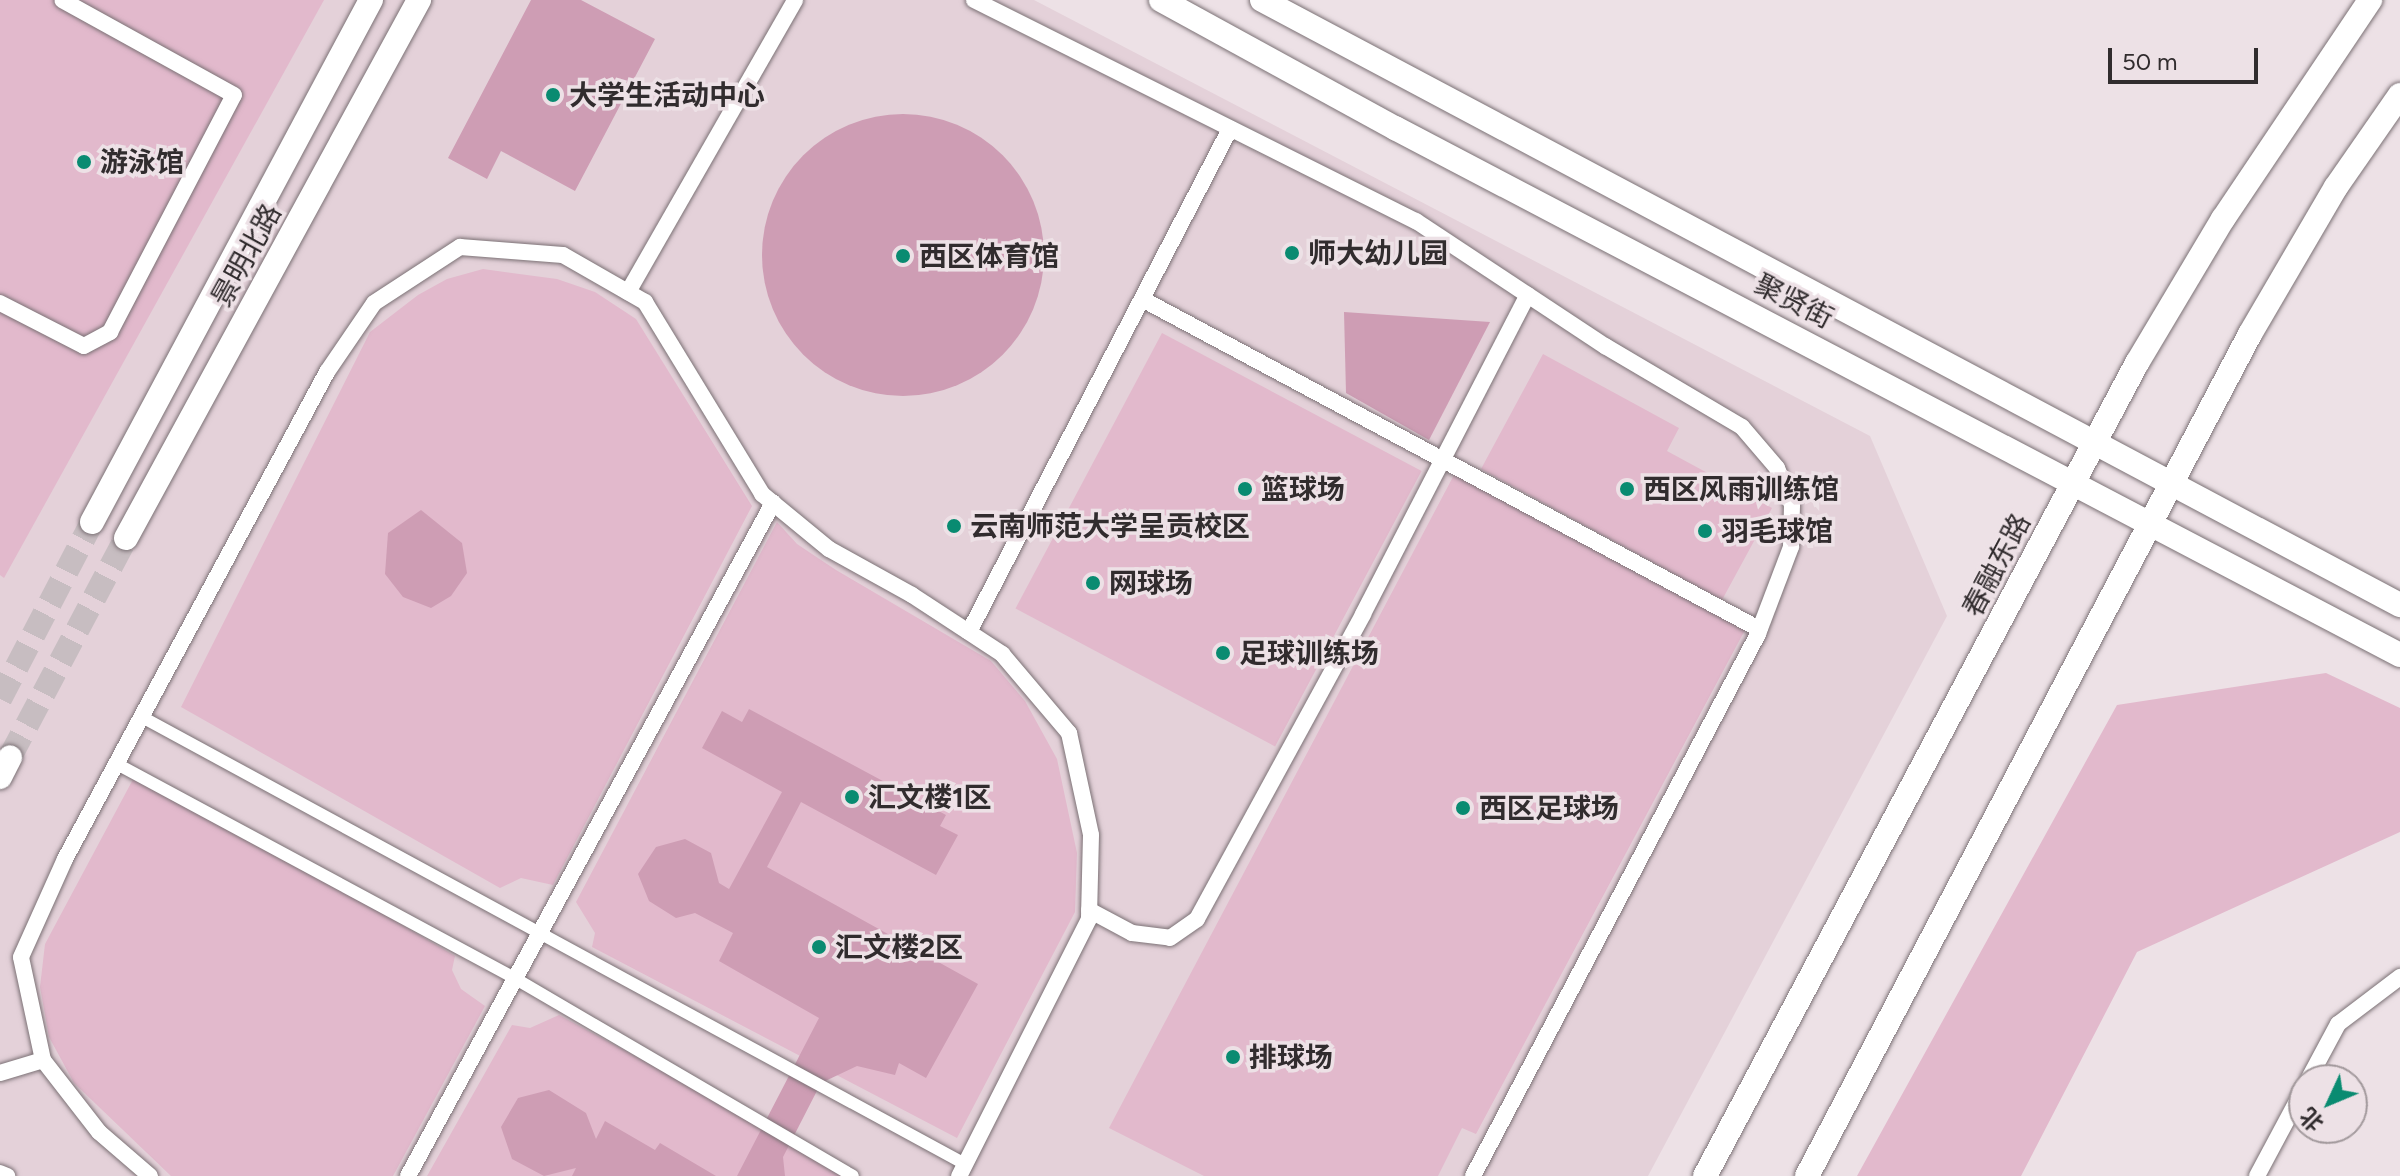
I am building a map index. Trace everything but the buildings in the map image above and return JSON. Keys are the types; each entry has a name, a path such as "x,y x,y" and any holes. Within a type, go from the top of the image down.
{"main road":[{"name":"景明北路","path":"92,522 371,0"},
{"name":"景明北路","path":"126,538 419,0"},
{"name":"聚贤街","path":"1161,0 1395,128 2074,481 2400,655"},
{"name":"聚贤街","path":"1262,0 2400,605"},
{"name":"春融东路","path":"1705,1176 2094,441 2223,219 2370,0"},
{"path":"1807,1176 2171,483 2328,200 2400,95"}],"street":[{"path":"0,303 84,346 110,332 234,95 62,0"},
{"path":"628,292 795,0"},
{"path":"974,0 1416,221 1528,295 1742,427 1777,468 1792,505 1791,547 1759,629 1473,1176"},
{"path":"969,632 1230,129"},
{"path":"142,717 541,934 962,1170 1089,910 1091,835 1069,733 1002,654 829,549 762,494 645,302 563,255 460,247 374,303 327,372 65,859 21,957 43,1060 99,1132 150,1176"},
{"path":"1089,910 1132,933 1170,938 1197,919 1528,295"},
{"path":"1142,299 1441,463 1759,629"},
{"path":"408,1176 773,503"},
{"path":"117,764 516,979 853,1176"},
{"path":"2317,1064 2338,1024 2400,977"},
{"path":"0,1073 43,1060"},
{"path":"2257,1176 2288,1118"},
{"path":"0,1173 7,1176"}],"shaded area":[{"name":"云南师范大学呈贡校区","path":"0,0 1034,0 1870,436 1947,616 1648,1176 0,1176"},
{"path":"0,0 324,0 4,578 0,575"},
{"path":"483,269 557,279 595,292 636,319 752,506 553,885 521,878 500,888 181,707 370,332 418,295 447,279"},
{"name":"篮球场","path":"1162,333 1422,471 1275,747 1016,608"},
{"name":"西区风雨训练馆","path":"1543,354 1679,428 1667,451 1772,508 1722,600 1481,469"},
{"name":"西区足球场","path":"1455,473 1745,630 1476,1134 1462,1128 1438,1176 1204,1176 1109,1128"},
{"path":"777,522 797,544 836,570 991,661 1025,701 1057,759 1077,853 1075,912 957,1138 592,947 595,933 576,902"},
{"path":"2326,673 2400,708 2400,832 2137,952 2021,1176 1857,1176 2117,705"},
{"path":"138,770 455,956 452,970 461,989 485,1006 393,1176 171,1176 74,1083 49,1037 40,987 45,944"},
{"path":"559,1015 857,1176 427,1176 512,1025 530,1028"}],"tunnel":[{"path":"0,699 92,522"},
{"path":"10,757 126,538"}],"place":[{"name":"大学生活动中心","path":"553,95"},
{"name":"游泳馆","path":"84,162"},
{"name":"师大幼儿园","path":"1292,253"},
{"name":"西区体育馆","path":"903,256"},
{"name":"篮球场","path":"1245,489"},
{"name":"西区风雨训练馆","path":"1627,489"},
{"name":"云南师范大学呈贡校区","path":"954,526"},
{"name":"羽毛球馆","path":"1705,531"},
{"name":"网球场","path":"1093,583"},
{"name":"足球训练场","path":"1223,653"},
{"name":"汇文楼1区","path":"852,797"},
{"name":"西区足球场","path":"1463,808"},
{"name":"汇文楼2区","path":"819,947"},
{"name":"排球场","path":"1233,1057"}]}
